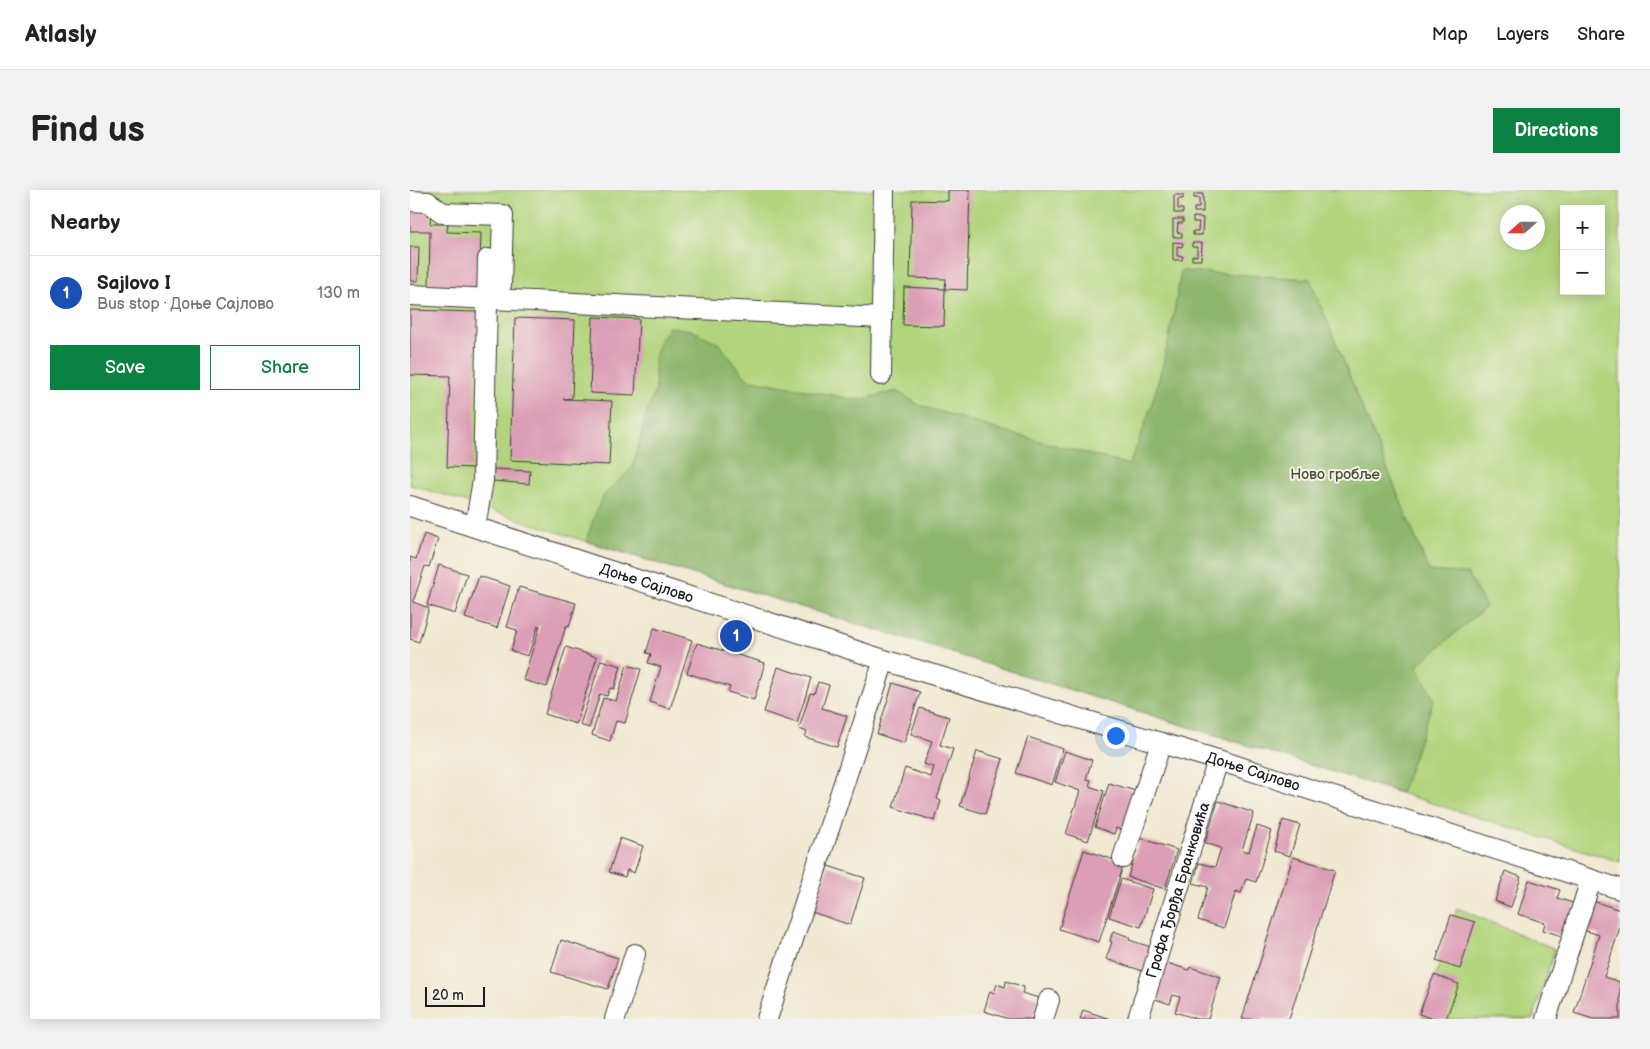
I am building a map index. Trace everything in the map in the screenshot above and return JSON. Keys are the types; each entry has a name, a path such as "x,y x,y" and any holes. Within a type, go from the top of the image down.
{"street":[{"path":"882,374 884,190"},
{"path":"410,201 428,202 443,214 503,215 494,299 483,480 475,527"},
{"path":"488,259 494,299"},
{"path":"410,295 882,318"},
{"name":"Доње Сајлово","path":"410,506 884,660 1218,760 1620,888"},
{"path":"767,1019 884,660"},
{"path":"1124,858 1162,743"},
{"name":"Грофа Ђорђа Бранковића","path":"1138,1019 1218,760"},
{"path":"1546,1019 1591,880"},
{"path":"615,1019 635,954"},
{"path":"1043,1019 1049,1000"}],"green space":[{"name":"Ново гробље","path":"410,190 1620,190 1620,862 962,656 597,545 410,485"},
{"path":"1181,271 1310,279 1429,571 1468,574 1486,607 1417,666 1434,699 1401,793 586,541 604,495 632,468 648,409 656,389 654,359 660,340 669,327 691,330 718,343 747,379 858,400 897,391 919,405 999,430 1129,465 1155,394"},
{"path":"1457,908 1555,949 1533,1019 1422,1019"}],"building":[{"path":"948,190 970,190 967,290 945,289 946,279 910,278 912,200 948,201"},
{"path":"1194,194 1203,194 1203,212 1194,212 1194,208 1199,208 1199,198 1194,198"},
{"path":"1174,195 1183,195 1183,199 1178,199 1178,209 1183,209 1183,213 1174,213"},
{"path":"410,210 431,210 430,224 448,224 447,232 481,233 479,290 429,289 430,231 410,231"},
{"path":"1193,217 1203,218 1202,235 1193,235 1193,231 1198,231 1199,222 1193,222"},
{"path":"1173,219 1183,219 1183,223 1178,223 1177,232 1182,233 1182,237 1173,237"},
{"path":"1173,242 1183,243 1182,247 1177,246 1177,256 1183,256 1182,260 1173,260"},
{"path":"1192,243 1202,243 1201,260 1192,260 1192,256 1197,256 1197,247 1192,247"},
{"path":"410,247 419,247 418,281 410,281"},
{"path":"904,287 945,289 944,326 903,325"},
{"path":"410,310 478,312 473,468 447,467 450,376 410,375"},
{"path":"593,317 639,319 635,395 590,393"},
{"path":"515,318 575,320 572,398 563,399 612,401 609,465 510,460"},
{"path":"494,469 530,471 529,484 493,481"},
{"path":"424,534 438,539 429,567 425,566 413,602 429,608 419,642 410,639 410,557 416,559"},
{"path":"439,565 467,574 455,614 427,605"},
{"path":"479,576 510,586 497,628 465,618"},
{"path":"519,587 576,603 569,627 566,626 547,687 523,680 540,626 538,626 528,656 511,651 517,630 507,627"},
{"path":"654,628 692,640 670,709 650,702 661,667 648,663 651,654 646,653"},
{"path":"697,643 765,663 754,700 728,692 730,687 687,673"},
{"path":"566,647 597,657 576,724 545,714"},
{"path":"601,660 621,666 614,689 610,688 607,696 600,694 589,728 580,725"},
{"path":"627,665 641,669 625,723 616,721 610,741 592,735 603,698 616,701"},
{"path":"778,667 811,678 797,723 764,712"},
{"path":"818,682 829,685 822,708 847,716 837,747 805,737 807,732 799,729 810,693 814,694"},
{"path":"893,683 920,692 904,743 877,734"},
{"path":"920,708 949,717 940,745 953,749 937,799 941,801 935,821 893,807 905,768 931,777 934,767 924,764 932,741 911,734"},
{"path":"1028,737 1063,749 1052,785 1016,773"},
{"path":"977,751 1003,759 985,814 960,806"},
{"path":"1065,751 1092,760 1086,779 1091,780 1089,786 1104,791 1088,841 1066,834 1080,791 1055,782"},
{"path":"1109,783 1139,792 1127,832 1116,828 1114,834 1095,827"},
{"path":"1218,801 1254,813 1242,850 1249,852 1257,826 1272,831 1256,882 1246,879 1241,893 1236,891 1224,928 1198,920 1208,887 1193,883 1199,863 1215,867 1221,848 1205,843"},
{"path":"1283,820 1300,825 1290,856 1274,851"},
{"path":"620,838 643,846 634,873 627,870 625,877 609,872"},
{"path":"1140,838 1177,850 1165,889 1128,877"},
{"path":"1084,850 1124,863 1099,942 1059,929"},
{"path":"1293,857 1335,870 1289,1019 1242,1019"},
{"path":"828,866 865,878 850,925 812,912"},
{"path":"1505,871 1521,877 1511,907 1495,901"},
{"path":"1121,879 1153,889 1141,927 1109,917"},
{"path":"1529,880 1560,890 1557,898 1576,904 1565,937 1543,930 1545,923 1518,914"},
{"path":"1593,901 1620,910 1620,927 1604,977 1620,982 1620,1019 1593,1019 1574,1013 1599,935 1584,930"},
{"path":"1451,915 1475,922 1460,969 1436,961"},
{"path":"1113,931 1130,937 1129,940 1154,948 1146,972 1106,959 1112,942 1110,941"},
{"path":"561,940 618,958 608,989 551,972"},
{"path":"1161,961 1189,970 1190,967 1221,977 1208,1019 1197,1019 1175,1012 1180,997 1173,995 1170,1004 1152,998"},
{"path":"1434,975 1459,984 1446,1019 1433,1019 1419,1014"},
{"path":"1006,981 1024,987 1022,993 1039,998 1032,1019 1009,1019 984,1011 990,991 994,993 997,984 1005,987"},
{"path":"1083,1010 1110,1019 1080,1019"}],"place":[{"name":"Sajlovo I","path":"736,636"}]}
